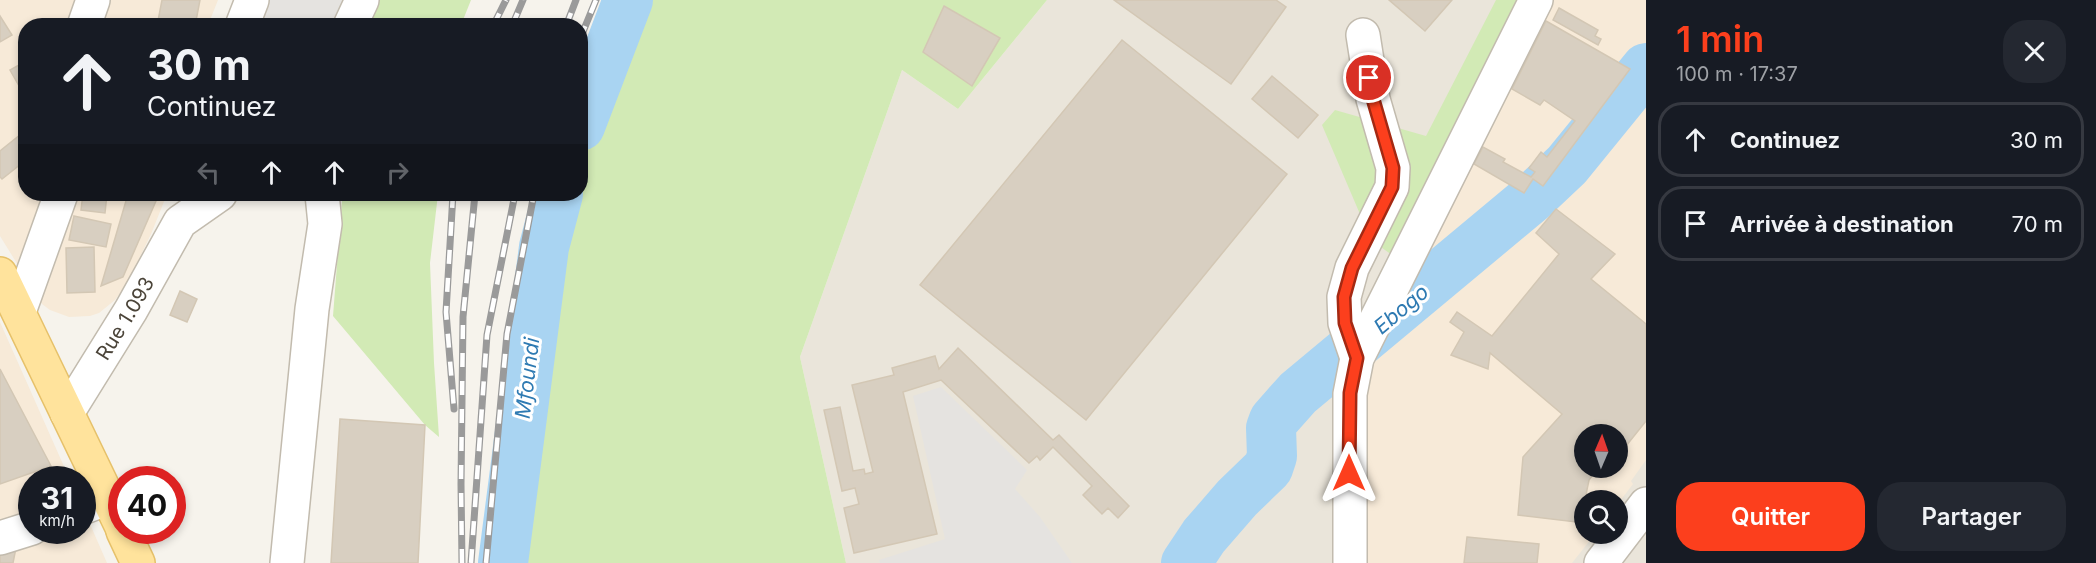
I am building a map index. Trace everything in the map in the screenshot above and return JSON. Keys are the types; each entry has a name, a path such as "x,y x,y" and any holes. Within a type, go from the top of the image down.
{"main road":[{"path":"0,274 67,413 108,514"},
{"path":"126,544 138,563"}],"street":[{"path":"87,18 93,0"},
{"path":"245,18 252,0"},
{"path":"354,18 362,0"},
{"path":"1350,563 1350,393 1357,358 1536,0"},
{"path":"1357,358 1345,323 1344,297 1352,268 1392,187 1393,168 1373,99 1363,35"},
{"path":"19,312 59,201"},
{"name":"Rue 1.093","path":"67,413 131,310 184,208 202,201"},
{"path":"287,563 312,309 325,224 323,201"},
{"path":"1601,563 1646,504"},
{"path":"0,538 18,532"}],"shaded area":[{"path":"0,0 218,0 211,18 18,18 18,201 164,201 127,284 115,300 99,313 90,316 69,317 50,310 42,304 0,236"},
{"path":"242,0 354,0 345,18 234,18"},
{"path":"1047,0 1646,0 1646,563 846,563 800,357 902,70 958,109"},
{"path":"1551,0 1646,0 1646,460 1631,481 1633,484 1628,491 1574,490 1574,544 1587,544 1572,563 1362,563 1366,355"},
{"path":"0,322 64,466 18,466 18,544 96,544 96,538 107,563 0,563"},
{"path":"941,387 1027,470 1015,489 1040,517 1072,563 880,563 879,560 945,539 913,396"}],"green space":[{"path":"371,0 471,0 464,18 363,18"},
{"path":"628,0 1047,0 958,109 902,70 800,357 846,563 503,563 544,247 556,201 588,201 588,107"},
{"path":"1496,0 1547,0 1413,270 1371,240 1322,125 1335,110 1426,136"},
{"path":"342,201 437,201 430,263 439,437 425,425 333,316"}],"building":[{"path":"162,0 200,0 197,18 159,18"},
{"path":"1114,0 1276,0 1286,7 1231,84"},
{"path":"1389,0 1452,0 1425,31"},
{"path":"944,6 1000,38 972,86 923,52"},
{"path":"1559,8 1598,30 1595,36 1601,39 1598,45 1553,20"},
{"path":"0,16 12,35 0,42"},
{"path":"1546,21 1630,69 1543,186 1533,179 1524,193 1474,164 1483,147 1505,159 1503,162 1531,177 1535,172 1529,168 1541,152 1547,157 1575,121 1544,100 1540,105 1512,89"},
{"path":"1122,40 1287,174 1086,420 920,285"},
{"path":"18,66 18,84 10,70"},
{"path":"1272,76 1318,115 1298,138 1252,99"},
{"path":"18,136 18,166 2,179 0,177 0,151"},
{"path":"82,201 106,201 105,213 81,210"},
{"path":"126,201 156,201 123,277 101,286"},
{"path":"1556,209 1615,254 1591,279 1646,324 1646,421 1628,444 1628,424 1574,424 1574,478 1590,478 1587,490 1574,490 1574,522 1518,515 1523,457 1562,414 1490,353 1488,369 1451,355 1464,332 1450,322 1457,312 1492,336 1559,254 1536,233"},
{"path":"74,216 111,224 106,247 69,240"},
{"path":"94,247 95,292 67,293 66,248"},
{"path":"180,291 197,299 187,322 170,315"},
{"path":"958,348 1053,440 1059,435 1129,506 1118,518 1108,508 1102,514 1083,495 1092,486 1053,447 1040,460 1037,456 1029,463 941,380 903,392 937,534 854,553 844,508 859,504 855,488 842,491 824,410 840,407 853,471 864,469 865,474 873,472 852,385 894,375 892,368 935,356 939,369"},
{"path":"0,369 51,466 18,466 18,478 0,484"},
{"path":"340,419 425,425 418,563 331,563"},
{"path":"1467,537 1539,544 1537,563 1464,563"},
{"path":"18,538 13,563 0,563 0,544"}],"waterway":[{"name":"Mfoundi","path":"588,105 628,0"},
{"name":"Ebogo","path":"1186,563 1204,536 1237,498 1268,468 1272,456 1271,428 1274,420 1298,393 1532,198 1567,165 1646,68"},
{"name":"Mfoundi","path":"503,563 544,247 556,201"}],"railway":[{"path":"497,18 506,0"},
{"path":"515,18 523,0"},
{"path":"569,18 576,0"},
{"path":"588,20 596,0"},
{"path":"453,201 446,312 454,409"},
{"path":"462,563 463,317 474,201"},
{"path":"471,563 487,335 514,201"},
{"path":"486,563 507,334 533,201"}],"route":[{"path":"1349,473 1350,393 1357,358 1345,323 1344,297 1352,268 1392,187 1393,168 1369,78"}]}
